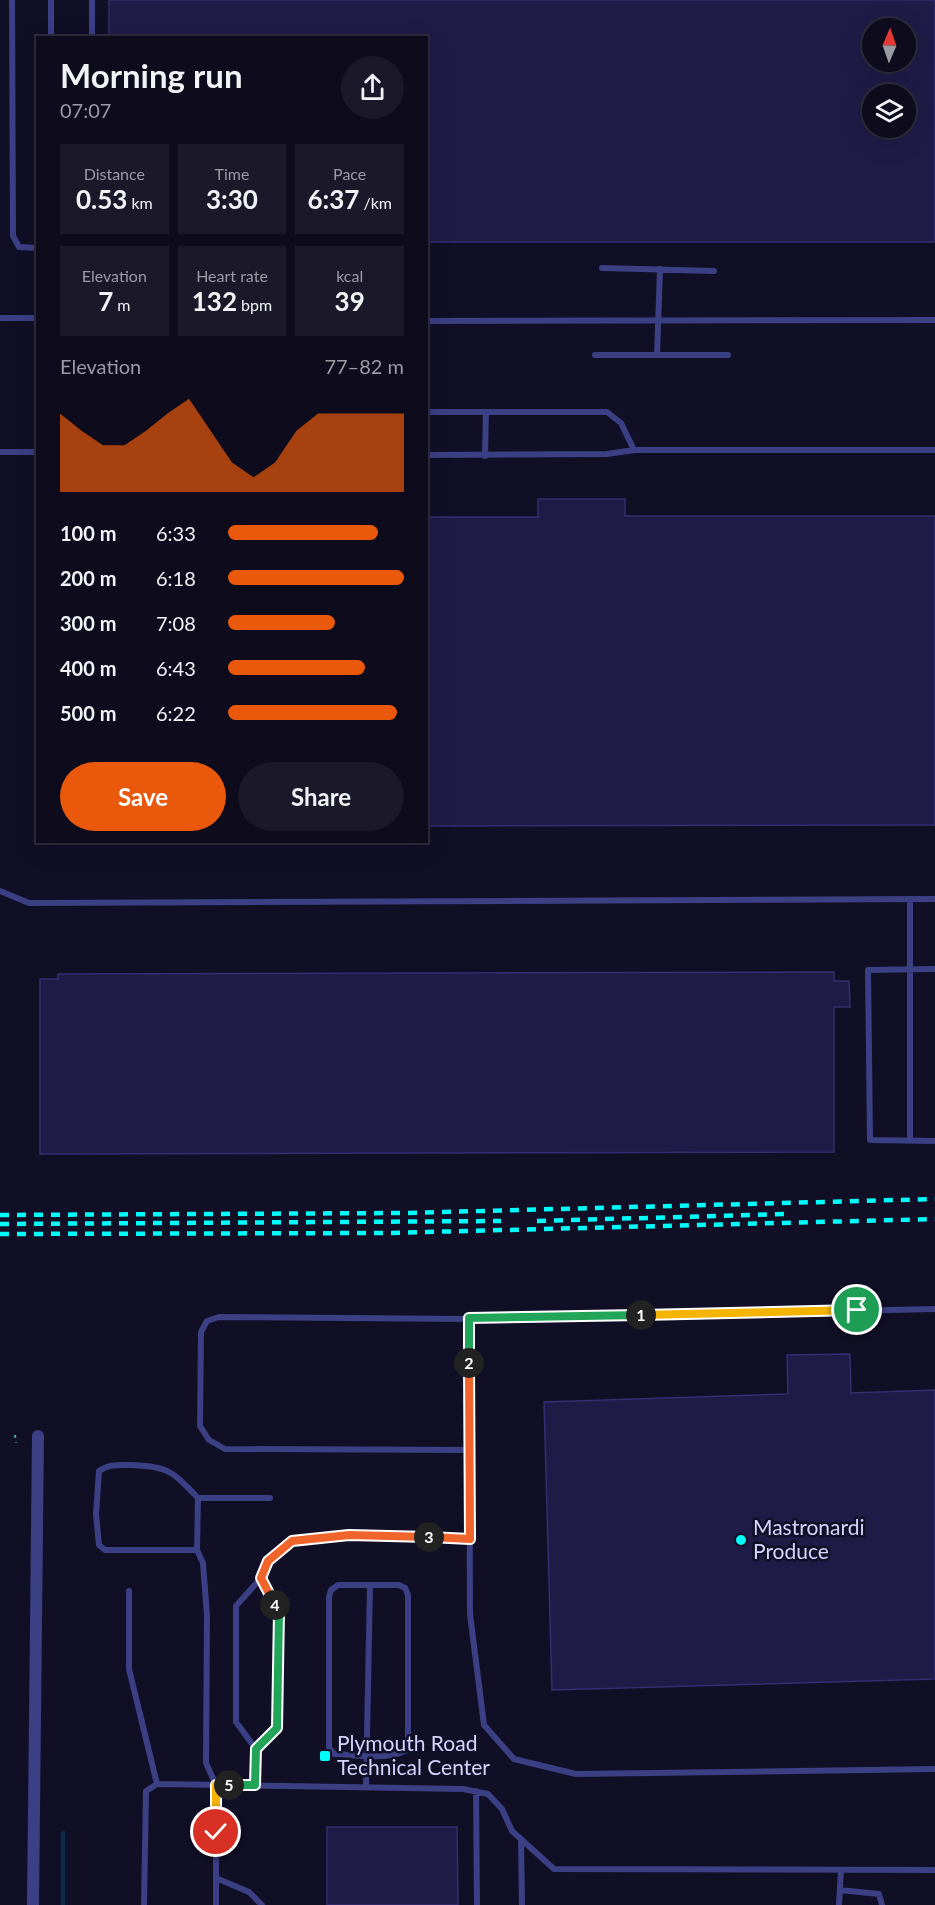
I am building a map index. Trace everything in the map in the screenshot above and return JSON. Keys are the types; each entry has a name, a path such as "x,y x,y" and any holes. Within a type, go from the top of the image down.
{"street":[{"path":"33,1905 38,1436"}],"lane":[{"path":"12,0 13,236 19,248 36,248"},
{"path":"51,0 51,36"},
{"path":"92,0 92,36"},
{"path":"602,268 714,271"},
{"path":"657,355 660,269"},
{"path":"0,318 36,318"},
{"path":"428,321 935,320"},
{"path":"595,355 728,355"},
{"path":"428,412 607,412 621,423 634,450"},
{"path":"485,456 486,412"},
{"path":"428,455 607,454 634,450 935,450"},
{"path":"0,452 36,452"},
{"path":"0,891 29,903 935,899"},
{"path":"910,899 910,1140"},
{"path":"935,969 868,970 870,1140 935,1141"},
{"path":"470,1450 225,1449 209,1440 200,1426 201,1332 207,1322 219,1317 469,1318 935,1309"},
{"path":"469,1318 470,1614 484,1725 514,1759 576,1774 935,1769"},
{"path":"197,1550 105,1550 99,1545 96,1514 99,1471 107,1465 157,1466 169,1471 198,1498 270,1498"},
{"path":"198,1498 197,1550 203,1563 207,1616 206,1763 216,1785 216,1905"},
{"path":"255,1785 256,1749 236,1722 236,1606 261,1578 268,1561 292,1541 349,1535 470,1539"},
{"path":"256,1749 277,1728 279,1612 261,1578"},
{"path":"338,1585 370,1585 399,1585 405,1588 408,1595 408,1744 405,1751 397,1755 334,1754 329,1748 329,1597 331,1590 338,1585"},
{"path":"366,1787 370,1585"},
{"path":"129,1591 129,1669 157,1784"},
{"path":"144,1905 146,1791 157,1784 476,1791 488,1794 502,1809 512,1830 554,1869 935,1870"},
{"path":"476,1791 477,1905"},
{"path":"521,1839 522,1905"},
{"path":"839,1905 841,1870"},
{"path":"216,1878 249,1892 262,1905"},
{"path":"840,1890 879,1894 882,1905"}],"path":[{"path":"15,1435 16,1443"}],"building":[{"path":"109,0 935,0 935,242 428,242 428,36 109,36"},
{"path":"538,499 625,499 625,516 935,516 935,825 428,826 428,517 538,517"},
{"path":"834,972 834,981 849,981 850,1007 834,1007 834,1152 40,1154 40,979 58,979 58,974"},
{"name":"Mastronardi Produce","path":"850,1354 851,1393 935,1390 935,1679 552,1690 544,1402 788,1394 787,1355"},
{"path":"327,1827 457,1827 458,1905 327,1905"}],"waterway":[{"path":"63,1833 63,1905"}],"railway":[{"path":"0,1215 405,1213 935,1199"},
{"path":"537,1221 786,1214"},
{"path":"0,1234 388,1233 935,1219"},
{"path":"0,1224 501,1221"}],"place":[{"name":"Mastronardi Produce","path":"741,1540"},
{"name":"Plymouth Road Technical Center","path":"325,1756"}],"route":[{"path":"216,1832 216,1785 255,1785 256,1749 277,1728 279,1612 261,1578 268,1561 292,1541 349,1535 470,1539 469,1318 857,1310"}]}
